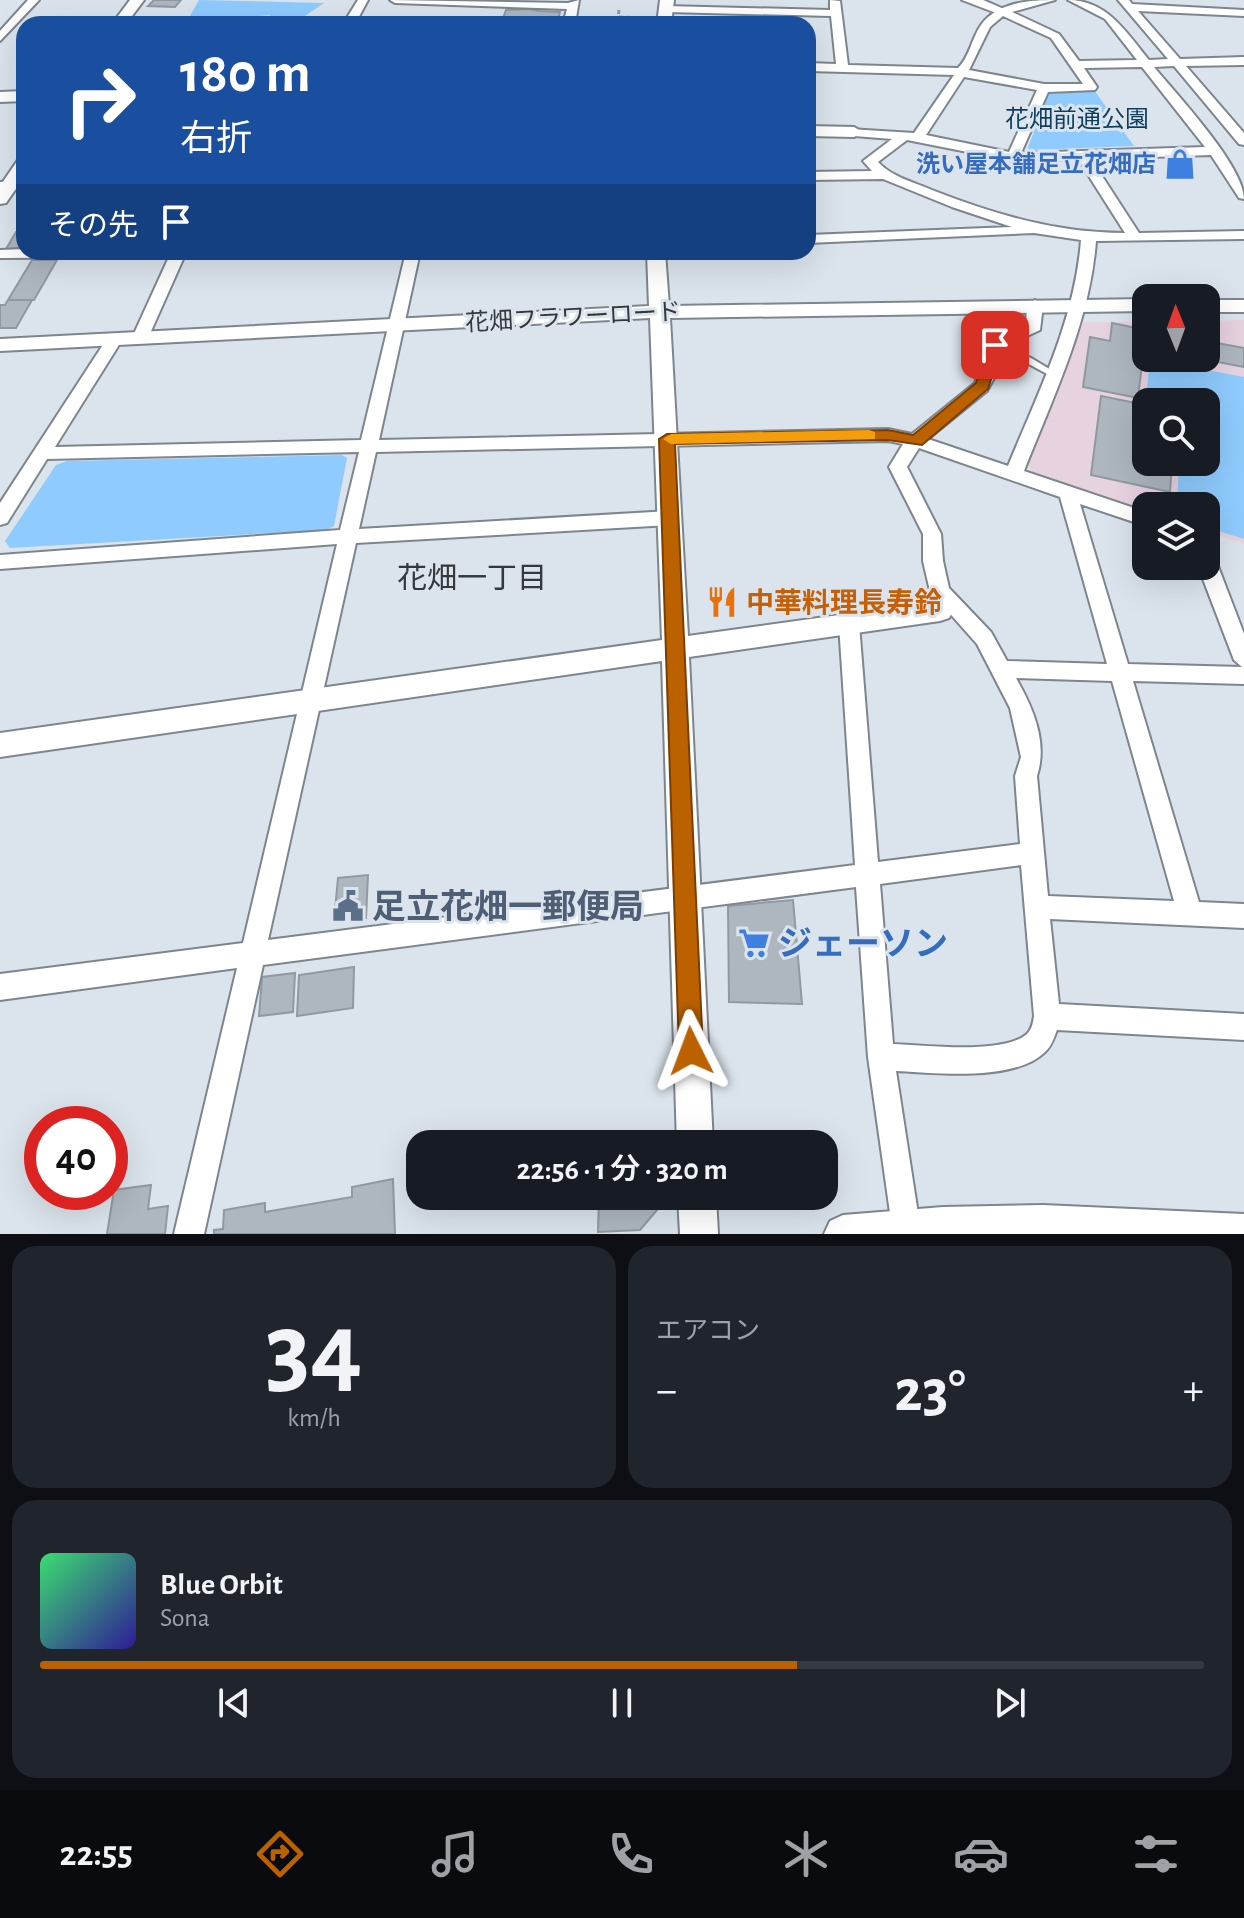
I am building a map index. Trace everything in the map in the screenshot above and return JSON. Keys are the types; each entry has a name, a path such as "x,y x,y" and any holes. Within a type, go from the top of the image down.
{"street":[{"path":"18,16 34,0"},
{"path":"395,0 573,3"},
{"path":"816,67 962,71 1044,88 1091,87 1055,36 1004,12 969,0"},
{"path":"1044,231 946,200 885,175 870,161 911,137 970,64 986,25 1004,12 1026,3 1050,0"},
{"path":"1073,0 1109,17 1215,151 1244,195"},
{"path":"1126,3 1244,13"},
{"path":"1126,3 1242,137"},
{"path":"662,13 836,6 842,68"},
{"path":"2,33 16,19"},
{"path":"1075,65 1244,61"},
{"path":"1013,157 1044,88"},
{"path":"816,131 911,137 1013,157 1215,151"},
{"path":"1082,155 1134,236"},
{"path":"816,176 885,175"},
{"path":"816,239 1044,231 1089,236 1244,235"},
{"path":"1014,473 1078,305 1089,259 1089,236"},
{"path":"140,338 175,260"},
{"path":"189,1234 411,260"},
{"path":"656,260 667,439 694,1130"},
{"path":"881,1057 1000,1057 1021,1053 1035,1045 1044,1033 1047,1016 1026,776 1032,757 1021,707 984,638 948,610 933,561 932,534 898,467 903,454 916,441 982,385 995,345 1034,327 1035,305"},
{"name":"花畑フラワーロード","path":"0,345 659,312 1132,305"},
{"path":"1220,306 1244,306"},
{"path":"0,518 114,340"},
{"path":"41,453 888,435 916,441 1132,514"},
{"path":"1068,492 1190,914"},
{"path":"0,562 348,536 670,518"},
{"path":"1213,580 1244,660"},
{"path":"0,745 948,610"},
{"path":"849,624 881,1057 918,1229"},
{"path":"1003,669 1244,676"},
{"path":"0,987 1033,853"},
{"path":"1038,907 1244,916"},
{"path":"1047,1016 1244,1027"},
{"path":"698,1210 699,1234"},
{"path":"843,1234 918,1229 1132,1226 1244,1233"}],"lane":[{"path":"993,348 1028,360 1052,373"}],"path":[{"path":"618,16 619,10"},
{"path":"629,16 662,13"}],"shaded area":[{"path":"1244,320 1244,544 1220,536 1220,492 1132,492 1132,506 1033,472 1027,464 1081,322 1132,322 1132,372 1220,372 1220,321"}],"green space":[{"path":"199,0 324,3 305,16 190,16"},
{"name":"花畑前通公園","path":"1094,90 1134,146 1027,150 1049,92"},
{"path":"1149,372 1218,372 1244,377 1244,539 1220,531 1220,492 1178,492 1178,476 1220,476 1220,388 1147,388"},
{"path":"342,455 347,458 334,526 326,530 10,548 5,541 56,465 67,461"}],"building":[{"path":"154,0 181,0 175,7 148,6"},
{"path":"506,10 560,12 559,16 504,16"},
{"path":"16,232 16,248 6,249"},
{"path":"32,260 57,260 34,300 8,300"},
{"path":"8,300 32,300 16,328 0,328 0,305 5,305"},
{"path":"1112,323 1132,327 1132,372 1141,372 1139,388 1132,388 1132,397 1083,387 1090,337 1110,341"},
{"path":"1220,344 1244,348 1244,367 1220,362"},
{"path":"1101,396 1132,402 1132,476 1171,476 1170,492 1091,475"},
{"path":"368,875 366,918 334,921 338,878"},
{"path":"793,900 802,1004 729,1002 728,906"},
{"path":"354,967 353,1008 297,1016 299,975"},
{"path":"295,973 293,1012 259,1016 262,977"},
{"path":"393,1179 395,1234 214,1234 214,1230 223,1229 224,1210 265,1203 265,1212 352,1197 352,1187"},
{"path":"151,1185 148,1209 168,1206 165,1234 107,1234 111,1210 128,1210 128,1188"},
{"path":"599,1210 657,1210 640,1230 598,1232"}],"slow traffic":[{"path":"671,439 869,435"}],"place":[{"name":"洗い屋本舗足立花畑店","path":"1180,164"},
{"name":"中華料理長寿鈴","path":"722,602"},
{"name":"足立花畑一郵便局","path":"348,906"},
{"name":"ジェーソン","path":"754,943"}],"district":[{"name":"花畑一丁目","path":"472,578"}],"route":[{"path":"691,1051 667,439 888,435 916,441 982,385 995,345"}]}
